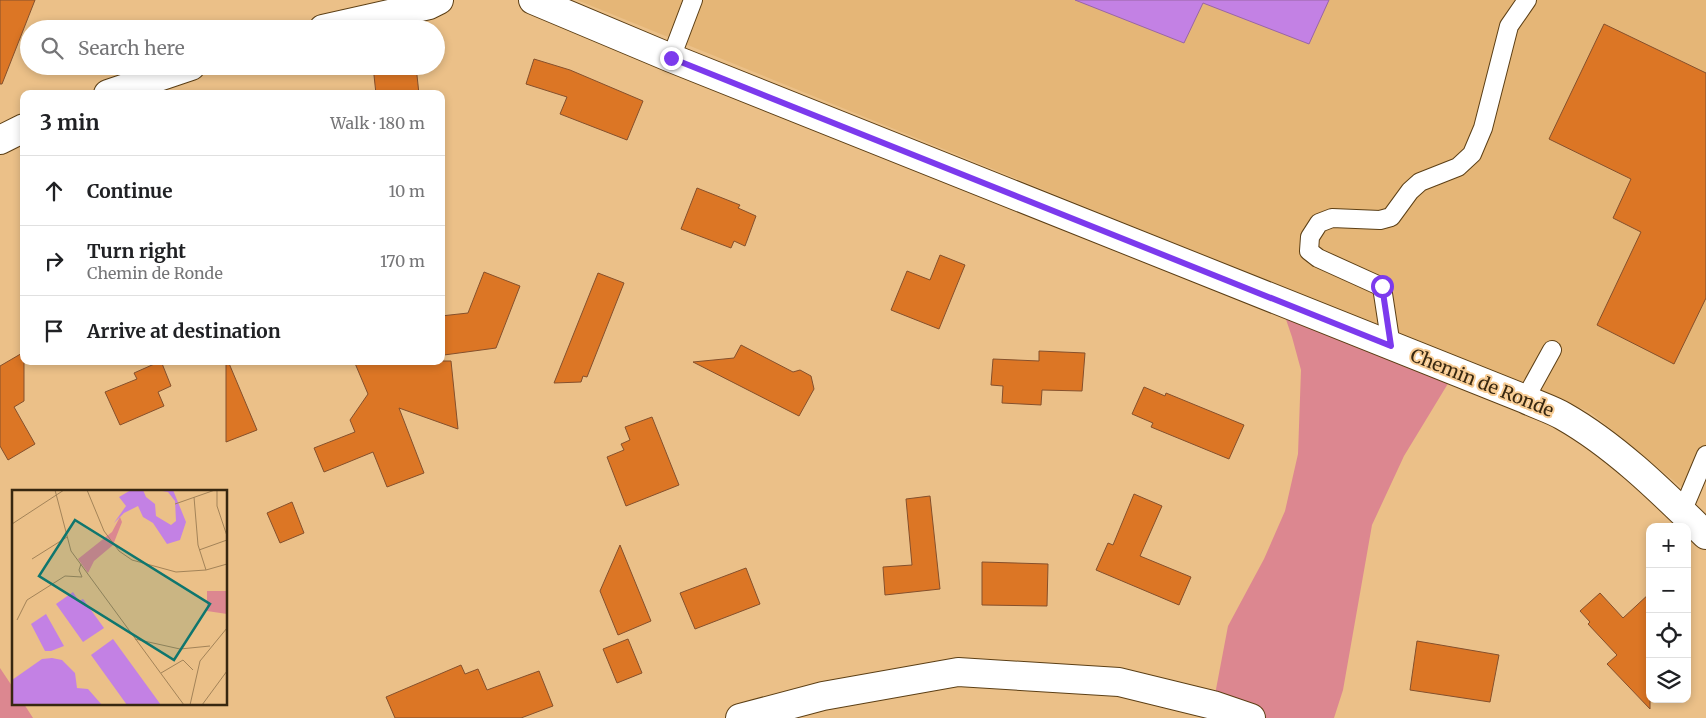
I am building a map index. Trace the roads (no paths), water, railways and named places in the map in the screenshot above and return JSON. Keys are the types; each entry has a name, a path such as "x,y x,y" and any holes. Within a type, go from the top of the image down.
{"street":[{"path":"362,20 428,5 439,0"},
{"name":"Chemin de Ronde","path":"533,0 671,58 1563,416 1594,436 1635,470 1706,535"},
{"path":"120,90 164,75"},
{"path":"0,140 20,130"},
{"path":"740,718 823,696 958,672 1119,682 1213,705 1251,718"}],"lane":[{"path":"671,58 693,0"},
{"path":"1391,346 1382,286 1318,258 1309,251 1310,237 1319,223 1332,218 1380,220 1391,217 1410,190 1420,182 1458,167 1472,154 1483,128 1509,26 1527,0"},
{"path":"1524,399 1552,350"},
{"path":"1682,512 1706,455"}]}
